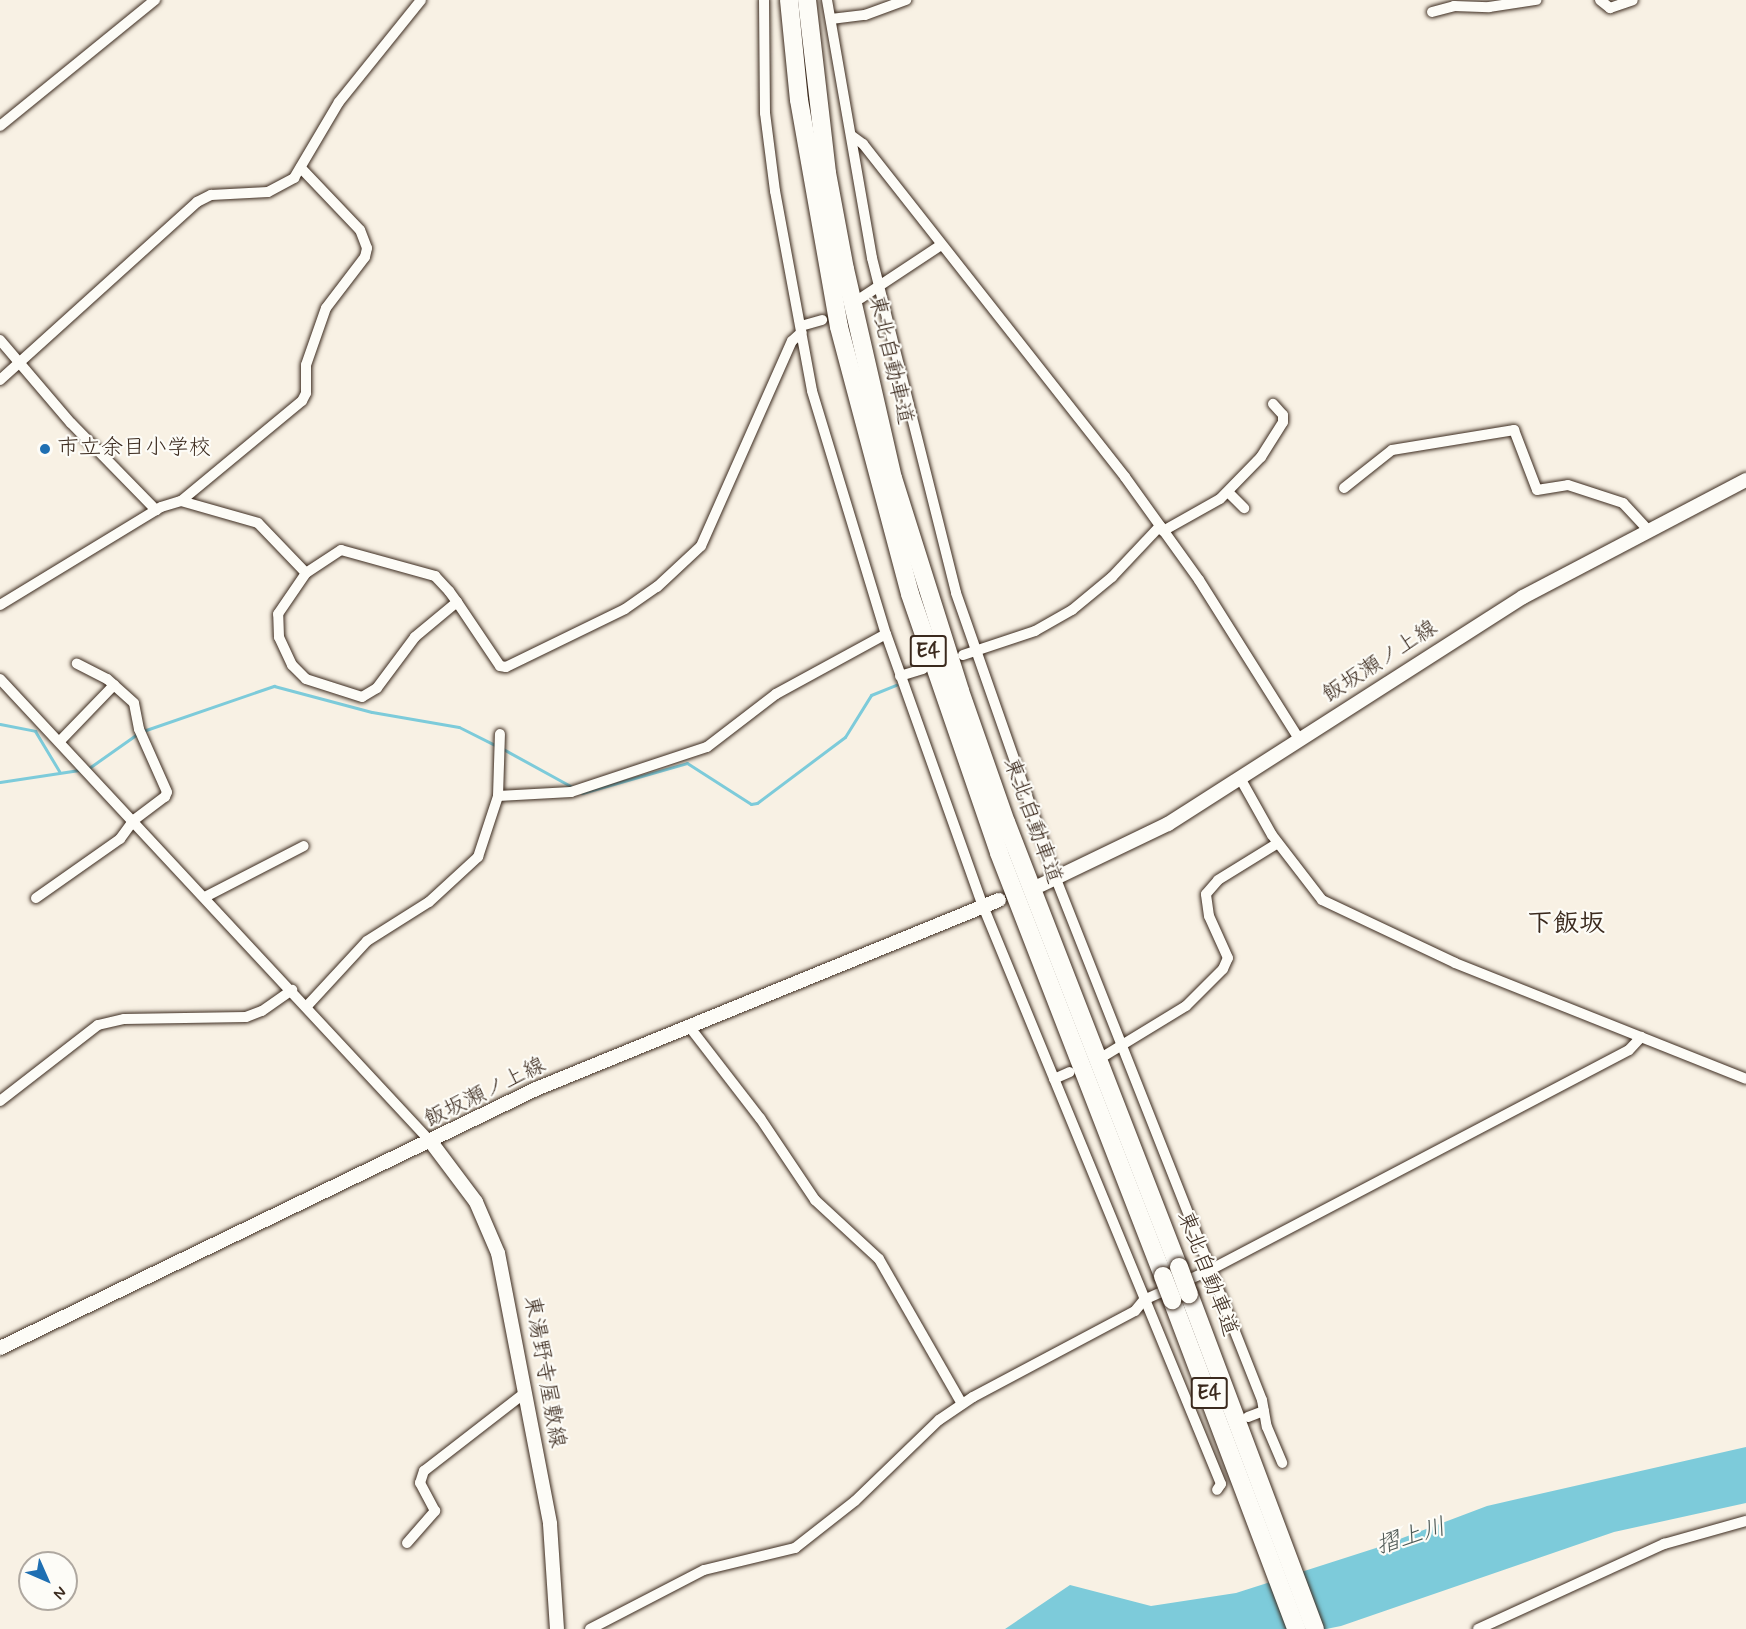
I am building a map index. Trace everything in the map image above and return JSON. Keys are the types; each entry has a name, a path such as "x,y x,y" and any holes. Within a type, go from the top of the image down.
{"highway":[{"name":"東北自動車道","path":"789,0 799,100 839,327 906,583 999,853 1171,1272 1253,1482 1315,1629"},
{"name":"東北自動車道","path":"807,0 827,173 843,259 893,478 960,691 1171,1272"},
{"name":"東北自動車道","path":"1253,1482 1296,1629"}],"main road":[{"name":"飯坂瀬ノ上線","path":"1041,885 1144,838 1523,597 1746,480"},
{"name":"飯坂瀬ノ上線","path":"0,1348 431,1142 536,1089 688,1025 999,900"},
{"name":"東湯野寺屋敷線","path":"431,1142 462,1180 487,1223 508,1289 550,1524 557,1629"}],"street":[{"path":"0,126 155,0"},
{"path":"0,380 197,202 211,195 268,192 288,183 301,168 318,131 339,102 421,0"},
{"path":"764,0 765,113 781,232 812,391 886,634 983,906 1221,1484 1217,1490"},
{"path":"827,0 879,287 951,572 975,651 1056,879 1264,1410 1267,1427 1282,1463"},
{"path":"831,20 865,15 906,0"},
{"path":"1432,12 1454,6 1490,7 1536,0"},
{"path":"1600,0 1610,8 1633,0"},
{"path":"852,136 863,144 1162,529 1286,713 1299,739"},
{"path":"0,605 156,510 181,501 302,401 306,393 306,365 326,308 365,257 367,248 360,230 301,168"},
{"path":"861,298 941,245"},
{"path":"457,603 404,649 377,688 362,697 345,694 306,679 292,665 279,637 278,614 306,573 341,550 350,550 435,576 457,603 500,666 506,668 625,609 657,587 701,546 792,341 801,329 822,320"},
{"path":"0,340 71,423 156,510"},
{"path":"963,655 1035,631 1072,610 1112,577 1162,529 1228,492 1261,457 1282,422 1283,415 1273,404"},
{"path":"1344,488 1392,450 1514,430 1537,490 1568,485 1623,502 1648,530"},
{"path":"1228,492 1244,508"},
{"path":"181,501 258,523 306,573"},
{"path":"498,796 571,792 707,747 776,694 886,634"},
{"path":"36,898 120,839 134,820 165,797 167,792 139,729 134,703 114,685 77,664"},
{"path":"900,676 923,669"},
{"path":"0,679 134,820 431,1142"},
{"path":"60,741 114,685"},
{"path":"307,1006 372,937 429,902 478,857 498,796 500,734"},
{"path":"1240,778 1278,843 1322,900 1447,960 1746,1079"},
{"path":"1104,1056 1186,1006 1223,969 1228,958 1209,916 1206,894 1218,880 1278,843"},
{"path":"205,897 304,846"},
{"path":"0,1101 98,1025 124,1019 246,1017 262,1011 292,990"},
{"path":"688,1025 760,1118 815,1200 879,1259 962,1404"},
{"path":"590,1629 704,1570 795,1548 855,1501 939,1419 962,1404 1135,1311 1144,1300 1208,1271 1629,1050 1641,1037"},
{"path":"1054,1079 1070,1072"},
{"path":"407,1543 435,1511 420,1483 424,1471 526,1392"},
{"path":"1248,1417 1264,1410"},
{"path":"1200,1437 1213,1432"},
{"path":"1478,1629 1664,1544 1746,1521"}],"water":[{"name":"摺上川","path":"1746,1447 1746,1503 1614,1532 1341,1626 1326,1629 1005,1629 1070,1585 1151,1606 1236,1593 1376,1548 1487,1506"}],"waterway":[{"path":"582,793 687,763 751,804 757,803 845,737 871,695 896,685"},
{"path":"143,731 274,686 372,712 459,727 497,746"},
{"path":"0,724 35,731 59,771"},
{"path":"89,768 137,734"},
{"path":"503,749 574,788"},
{"path":"0,782 79,770"}],"place":[{"name":"市立余目小学校","path":"45,449"}],"district":[{"name":"下飯坂","path":"1566,925"}]}
